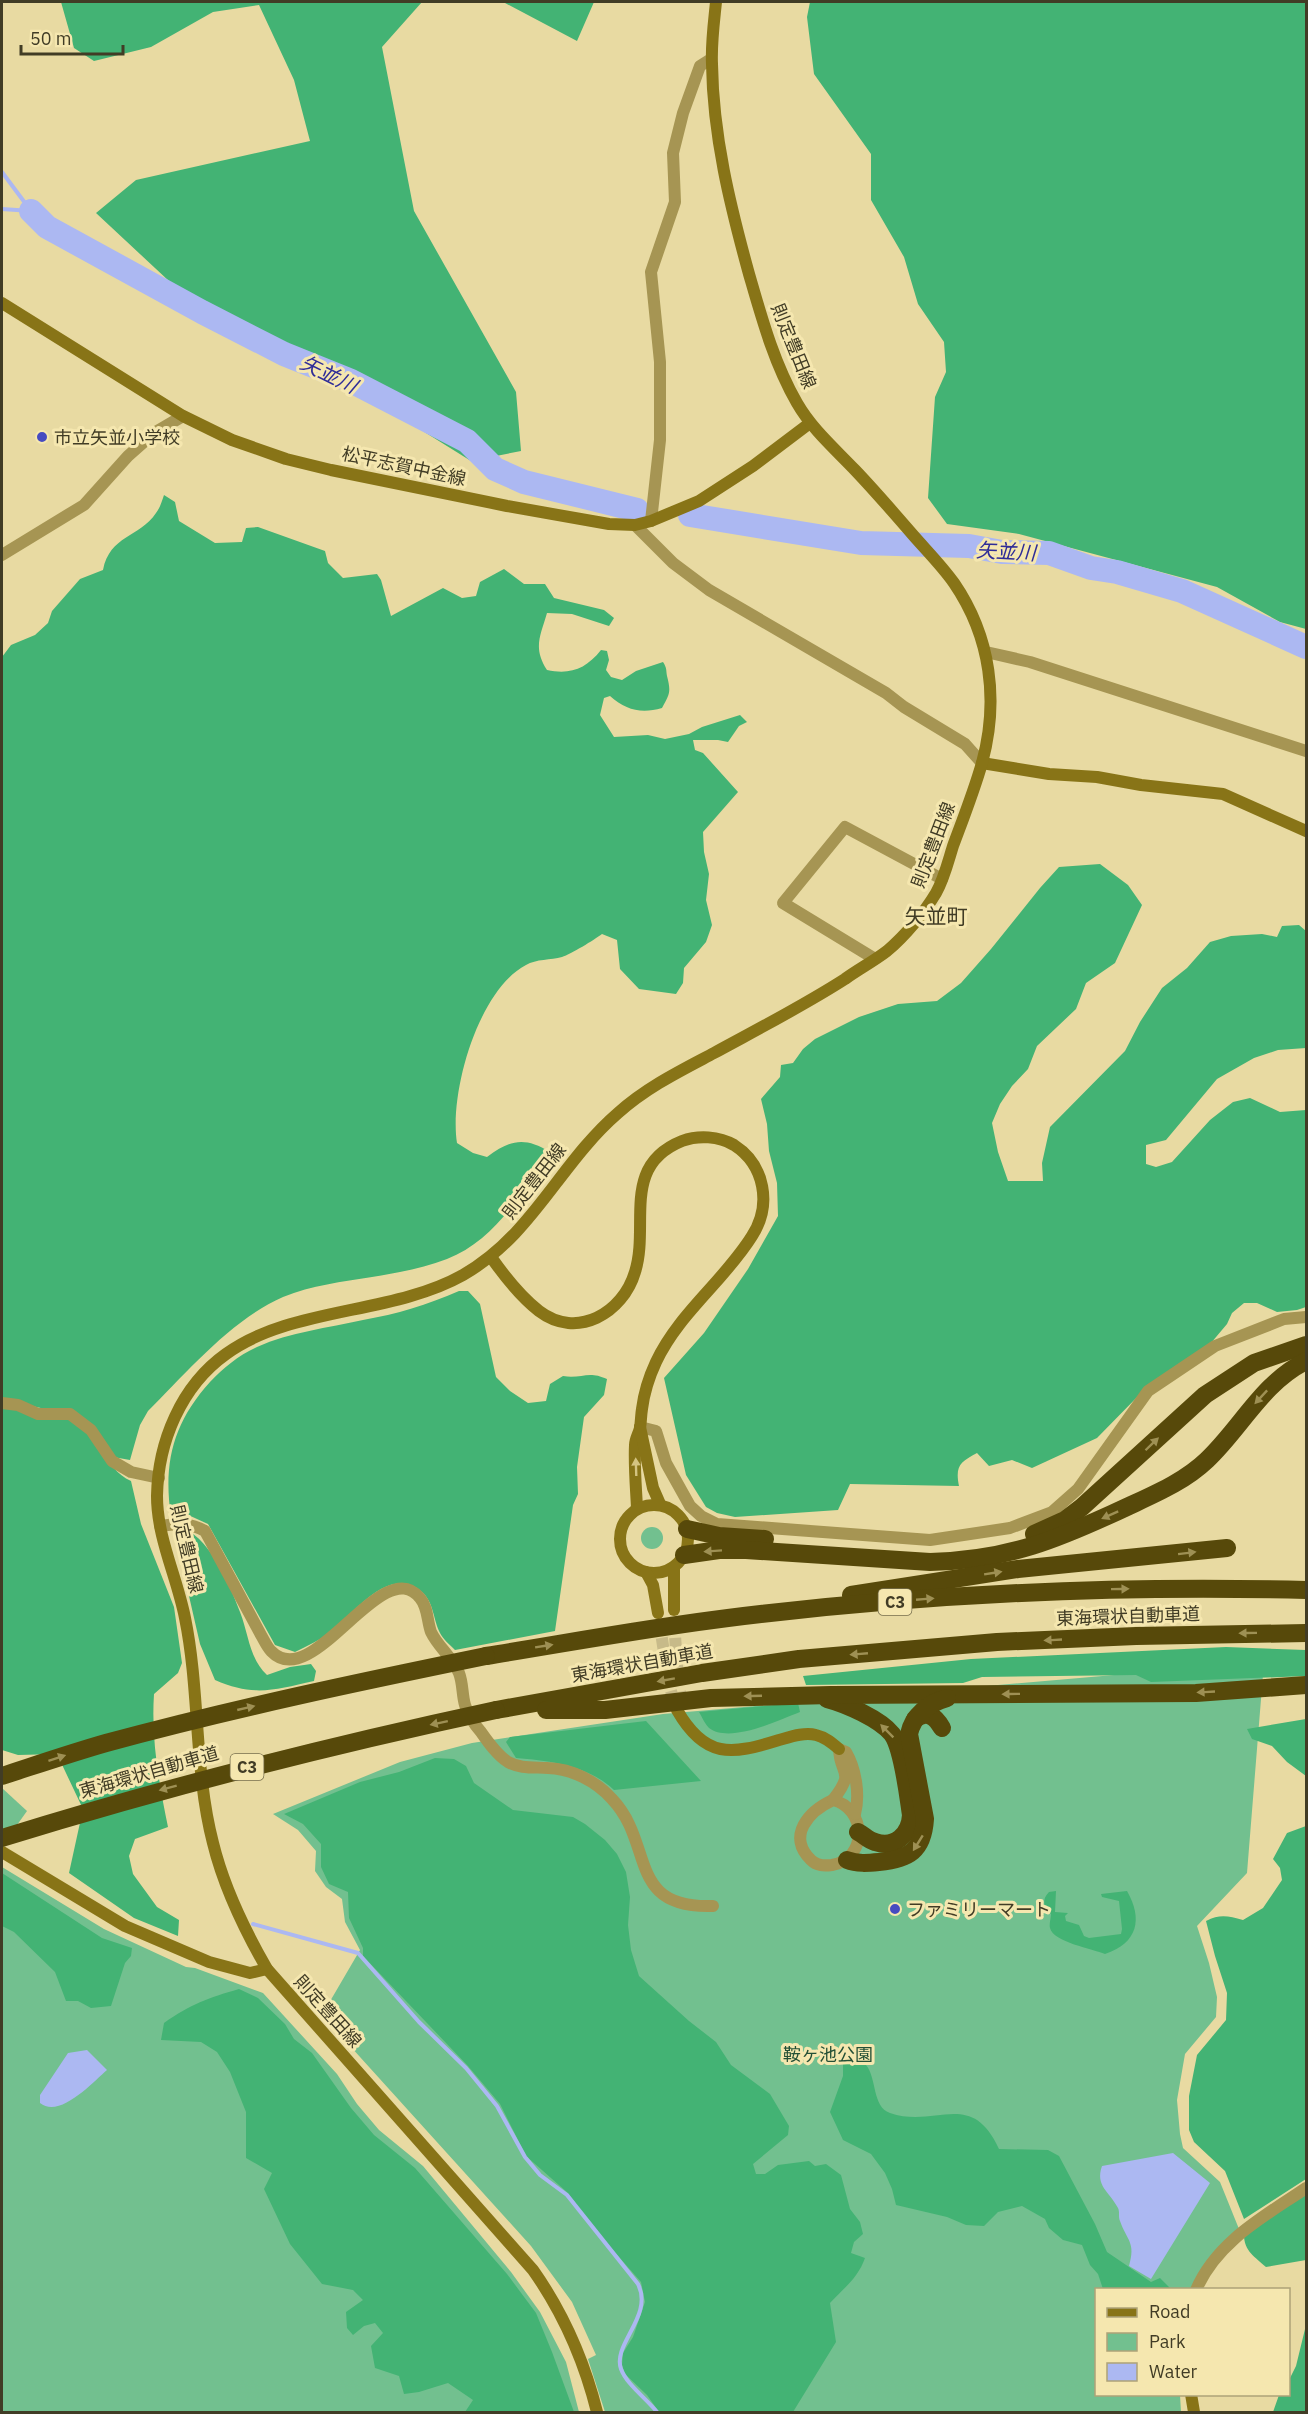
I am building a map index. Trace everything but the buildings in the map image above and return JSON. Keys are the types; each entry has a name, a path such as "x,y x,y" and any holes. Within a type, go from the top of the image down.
{"highway":[{"path":"687,1529 729,1537 935,1550 983,1547 1021,1539 1065,1520 1082,1507 1185,1412 1223,1382 1254,1363 1306,1345"},
{"path":"679,1561 719,1550 746,1550 938,1562 983,1559 1035,1546 1132,1505 1192,1473 1223,1443 1267,1390 1306,1361"},
{"path":"728,1618 895,1587 1018,1569 1227,1548"},
{"name":"東海環状自動車道","path":"2,1776 104,1744 334,1687 486,1656 728,1618 975,1595 1207,1587 1306,1590"},
{"name":"東海環状自動車道","path":"2,1838 122,1800 345,1743 496,1710 702,1673 799,1659 1009,1641 1306,1633"},
{"path":"496,1710 605,1710 711,1698 792,1695 1196,1693 1306,1685"},
{"path":"792,1695 820,1697 847,1705 885,1727 897,1744 911,1815 910,1827 900,1839 891,1843 876,1843 858,1832"},
{"path":"847,1860 855,1863 897,1859 914,1851 920,1843 925,1820 909,1742 910,1727 930,1705 940,1700 963,1695"},
{"path":"915,1719 928,1714 936,1718 942,1728"}],"main road":[{"name":"則定豊田線","path":"597,2412 574,2341 561,2313 533,2270 267,1969 247,1934 224,1881 211,1838 186,1619 160,1526 157,1497 168,1431 179,1407 190,1388 208,1368 229,1351 283,1327 358,1310 418,1293 455,1279 491,1257 526,1223 595,1133 624,1108 651,1087 828,990 889,950 918,918 938,890 982,763 991,722 991,684 986,652 970,610 951,578 810,423 787,384 767,337 729,201 720,152 711,59 716,2"},
{"name":"松平志賀中金線","path":"2,303 183,416 232,440 286,459 507,506 609,524 635,525 651,521 699,501 753,466 810,423"},
{"path":"982,763 1049,774 1097,777 1142,785 1223,794 1306,831"},
{"path":"491,1257 511,1284 541,1312 558,1320 575,1323 594,1319 610,1312 630,1287 638,1259 639,1203 642,1184 652,1163 660,1154 671,1145 700,1136 730,1143 743,1151 754,1164 762,1182 764,1201 753,1235 669,1339 650,1377 635,1442 637,1508"},
{"path":"640,1427 653,1488 660,1504"},
{"path":"674,1610 679,1561 687,1547 687,1529 677,1513 660,1504 648,1504 637,1508 623,1523 620,1543 628,1562 646,1572 656,1573 679,1561"},
{"path":"646,1572 652,1585 658,1613"},
{"path":"680,1710 690,1731 702,1742 718,1749 736,1752 793,1736 813,1734 827,1739 839,1749"},
{"path":"2,1852 124,1926 209,1962 250,1973 267,1969"},
{"path":"1191,2396 1194,2412"}],"street":[{"path":"651,521 660,440 660,362 651,272 675,202 673,153 683,113 700,66 711,59"},
{"path":"2,555 84,505 128,456 154,433 183,416"},
{"path":"635,525 673,563 709,590 886,693 904,707 965,744 982,763"},
{"path":"986,652 1030,662 1306,751"},
{"path":"875,959 783,903 845,827 942,879"},
{"path":"640,1427 656,1431 666,1463 690,1506 700,1516 717,1524 930,1540 972,1536 1010,1528 1052,1512 1078,1488 1148,1391 1215,1346 1284,1319 1306,1317"},
{"path":"2,1403 18,1405 38,1414 70,1414 91,1430 112,1461 131,1472 159,1478"},
{"path":"160,1526 195,1525 205,1531 261,1635 271,1651 280,1657 299,1658 331,1638 380,1596 400,1589 410,1590 419,1596 424,1605 431,1632 459,1673 465,1705 472,1720 495,1750 508,1762 518,1766 551,1768 573,1773 601,1788 628,1820 638,1842 645,1874 652,1883 670,1899 681,1904 713,1906"},
{"path":"839,1749 846,1752 851,1760 856,1781 855,1814 858,1832 856,1849 847,1860 821,1866 813,1863 801,1846 801,1827 808,1817 833,1800 842,1788 846,1774 839,1758 839,1749"},
{"path":"833,1800 842,1802 855,1814"},
{"path":"1197,2288 1212,2262 1229,2243 1246,2228 1306,2188"}],"green space":[{"path":"61,2 422,2 382,47 414,211 516,392 521,451 471,461 170,282 96,213 136,180 310,141 294,80 259,5 213,12 151,47 94,61 74,48"},
{"path":"443,2 594,2 577,41 505,3"},
{"path":"810,2 1306,2 1306,629 1280,622 1217,587 1019,534 947,524 928,498 935,397 946,372 944,342 918,304 904,257 871,200 871,154 814,74 807,17"},
{"path":"164,495 175,502 179,521 215,543 242,542 246,528 258,527 325,551 328,563 343,578 377,574 381,580 391,616 443,588 462,598 476,596 480,582 504,569 524,584 545,584 554,598 604,610 614,618 609,626 572,614 547,613 540,636 539,649 547,670 563,672 583,666 601,650 607,651 609,660 606,670 611,677 622,680 636,671 663,662 669,689 662,708 647,711 634,710 610,696 604,698 600,715 614,737 648,735 665,739 689,734 702,727 740,715 747,722 739,726 728,742 693,740 695,750 703,753 738,792 703,832 704,852 709,874 706,900 712,925 706,942 684,968 683,983 676,994 639,989 620,969 617,940 602,934 566,955 526,965 509,978 494,996 481,1019 470,1045 463,1071 456,1122 457,1143 473,1153 487,1157 517,1142 532,1144 550,1152 506,1214 479,1240 464,1251 447,1259 400,1272 327,1284 283,1297 264,1307 228,1332 148,1411 140,1425 130,1460 113,1457 96,1429 45,1409 2,1399 2,657 11,645 35,635 48,623 52,611 80,579 103,570 112,550 118,543 149,521 159,509"},
{"path":"1100,864 1128,885 1142,905 1115,963 1086,983 1076,1009 1037,1046 1028,1069 1012,1086 1000,1104 992,1123 998,1152 1008,1181 1043,1181 1042,1163 1050,1127 1125,1051 1162,988 1187,968 1210,942 1231,936 1262,934 1277,937 1282,926 1299,925 1306,931 1306,1048 1278,1050 1254,1058 1217,1079 1166,1140 1146,1145 1146,1164 1156,1167 1172,1162 1210,1120 1233,1102 1250,1098 1280,1112 1306,1110 1306,1307 1277,1312 1257,1303 1244,1303 1232,1313 1227,1324 1211,1343 1145,1389 1097,1438 1032,1468 1012,1460 989,1466 977,1453 960,1465 958,1469 959,1486 850,1484 838,1510 735,1517 717,1513 706,1507 686,1475 664,1378 704,1333 748,1269 778,1216 777,1183 769,1151 767,1124 761,1099 780,1077 781,1065 793,1063 803,1049 815,1039 859,1017 898,1004 937,1001 961,983 1059,867"},
{"path":"459,1291 468,1291 480,1304 496,1377 510,1391 528,1403 546,1401 550,1384 563,1376 595,1375 607,1379 604,1395 584,1417 577,1467 578,1494 573,1505 555,1631 455,1650 440,1633 426,1596 410,1585 398,1583 373,1594 331,1632 309,1645 295,1652 275,1645 208,1524 186,1514 171,1517 170,1461 179,1428 197,1397 210,1382 250,1350 296,1334 400,1312"},
{"path":"2,1407 46,1412 70,1418 79,1423 114,1468 131,1481 141,1524 174,1607 182,1663 178,1673 154,1694 153,1711 156,1761 168,1827 135,1839 129,1856 133,1874 157,1907 179,1920 178,1936 134,1918 69,1873 83,1809 57,1754 18,1755 2,1750"},
{"path":"652,1527 660,1530 663,1538 660,1546 652,1549 644,1546 641,1538 644,1530"},
{"path":"185,1529 203,1543 219,1565 236,1601 253,1654 261,1668 267,1675 290,1667 311,1664 316,1671 314,1681 275,1689 253,1690 241,1689 215,1680 200,1644 178,1548 177,1531"},
{"path":"1226,1647 1306,1650 1306,1676 1151,1682 1136,1675 982,1677 963,1683 806,1685 803,1676 971,1659"},
{"name":"鞍ヶ池公園","path":"1264,1662 1247,1873 1197,1926 1217,1997 1216,2017 1185,2054 1177,2100 1183,2148 1220,2182 1239,2229 1193,2288 1095,2288 1095,2396 1180,2396 1181,2412 605,2412 588,2359 596,2355 572,2302 531,2246 322,2015 360,1950 345,1922 342,1899 326,1887 315,1871 316,1851 298,1830 273,1814 400,1762 472,1743 663,1714"},
{"path":"798,1703 800,1712 768,1725 741,1732 718,1732 709,1728 699,1712"},
{"path":"1306,1719 1306,1776 1287,1762 1272,1746 1252,1739 1247,1729"},
{"path":"646,1721 701,1781 614,1790 592,1775 568,1766 516,1758 506,1742 510,1737"},
{"path":"435,1758 454,1759 466,1766 474,1783 513,1810 573,1817 605,1840 617,1854 626,1872 630,1897 628,1925 631,1950 639,1976 716,2042 731,2065 770,2094 789,2126 788,2135 753,2164 756,2174 765,2174 778,2165 809,2161 815,2166 826,2164 841,2175 850,2209 860,2222 863,2234 854,2242 851,2253 865,2258 855,2277 830,2303 836,2342 793,2412 659,2412 647,2395 625,2374 622,2365 623,2353 633,2337 645,2302 641,2282 596,2231 568,2193 526,2156 500,2104 468,2066 363,1956 363,1948 349,1918 348,1892 329,1884 321,1867 321,1844 303,1824 284,1814 360,1782 399,1772"},
{"path":"2,1788 27,1811 7,1839 2,1835"},
{"path":"1306,1826 1306,2179 1244,2219 1225,2171 1194,2142 1189,2130 1189,2096 1197,2055 1226,2020 1227,1993 1206,1921 1224,1916 1243,1920 1263,1908 1282,1880 1280,1868 1273,1859 1287,1833"},
{"path":"2,1867 104,1929 186,1967 195,1968 263,1993 337,2074 357,2104 379,2130 423,2166 511,2272 540,2312 566,2362 579,2412 2,2412"},
{"path":"2,1873 102,1938 132,1948 111,2006 91,2008 78,2001 66,2001 55,1972 14,1932 2,1926"},
{"path":"1056,1891 1055,1912 1068,1913 1065,1916 1066,1921 1079,1925 1084,1936 1089,1938 1121,1934 1119,1901 1102,1897 1101,1894 1127,1891 1132,1901 1136,1920 1131,1937 1116,1949 1105,1954 1058,1937 1050,1928 1051,1914 1044,1903 1049,1892"},
{"path":"239,1989 258,1998 285,2024 294,2039 312,2053 351,2108 374,2135 415,2168 507,2274 536,2313 574,2412 465,2412 473,2400 448,2383 404,2394 399,2376 375,2368 371,2346 383,2333 375,2323 364,2326 353,2335 347,2328 346,2312 363,2300 353,2290 322,2284 290,2244 264,2189 272,2173 246,2158 246,2112 230,2072 217,2052 201,2042 161,2040 164,2023 174,2016 200,2002"},
{"path":"845,2054 866,2065 880,2105 890,2113 907,2117 964,2115 977,2120 988,2131 999,2149 1048,2150 1059,2156 1107,2252 1151,2282 1160,2278 1170,2288 1103,2288 1098,2274 1090,2265 1082,2245 1063,2240 1049,2228 1045,2219 1022,2206 998,2212 984,2226 966,2225 947,2217 896,2205 885,2173 871,2154 843,2140 830,2112 843,2076"},
{"path":"1306,2192 1306,2260 1266,2267 1248,2250 1244,2235"},
{"path":"1306,2325 1306,2412 1273,2412 1279,2396 1290,2396 1290,2378 1296,2366"}],"water":[{"path":"87,2050 107,2070 66,2103 48,2107 40,2103 40,2095 68,2053"},
{"path":"1173,2153 1210,2183 1151,2279 1129,2266 1132,2252 1130,2242 1119,2219 1118,2208 1102,2184 1100,2173 1102,2166"}],"waterway":[{"path":"2,172 31,211"},
{"path":"2,209 31,211"},
{"name":"矢並川","path":"31,211 47,227 202,312 284,354 351,381 467,441 495,469 524,482 637,510"},
{"name":"矢並川","path":"690,515 861,543 969,546 1002,552 1049,553 1091,568 1117,572 1182,591 1306,647"},
{"path":"253,1924 358,1953 419,2022 466,2068 497,2106 525,2157 540,2175 567,2195 638,2284 641,2307 622,2350 621,2369 632,2386 657,2412"}],"tunnel":[{"path":"659,1620 669,1684 676,1709"},
{"path":"674,1620 678,1681 683,1707"}],"place":[{"name":"市立矢並小学校","path":"42,437"},
{"name":"ファミリーマート","path":"895,1909"}],"district":[{"name":"矢並町","path":"936,916"}]}
